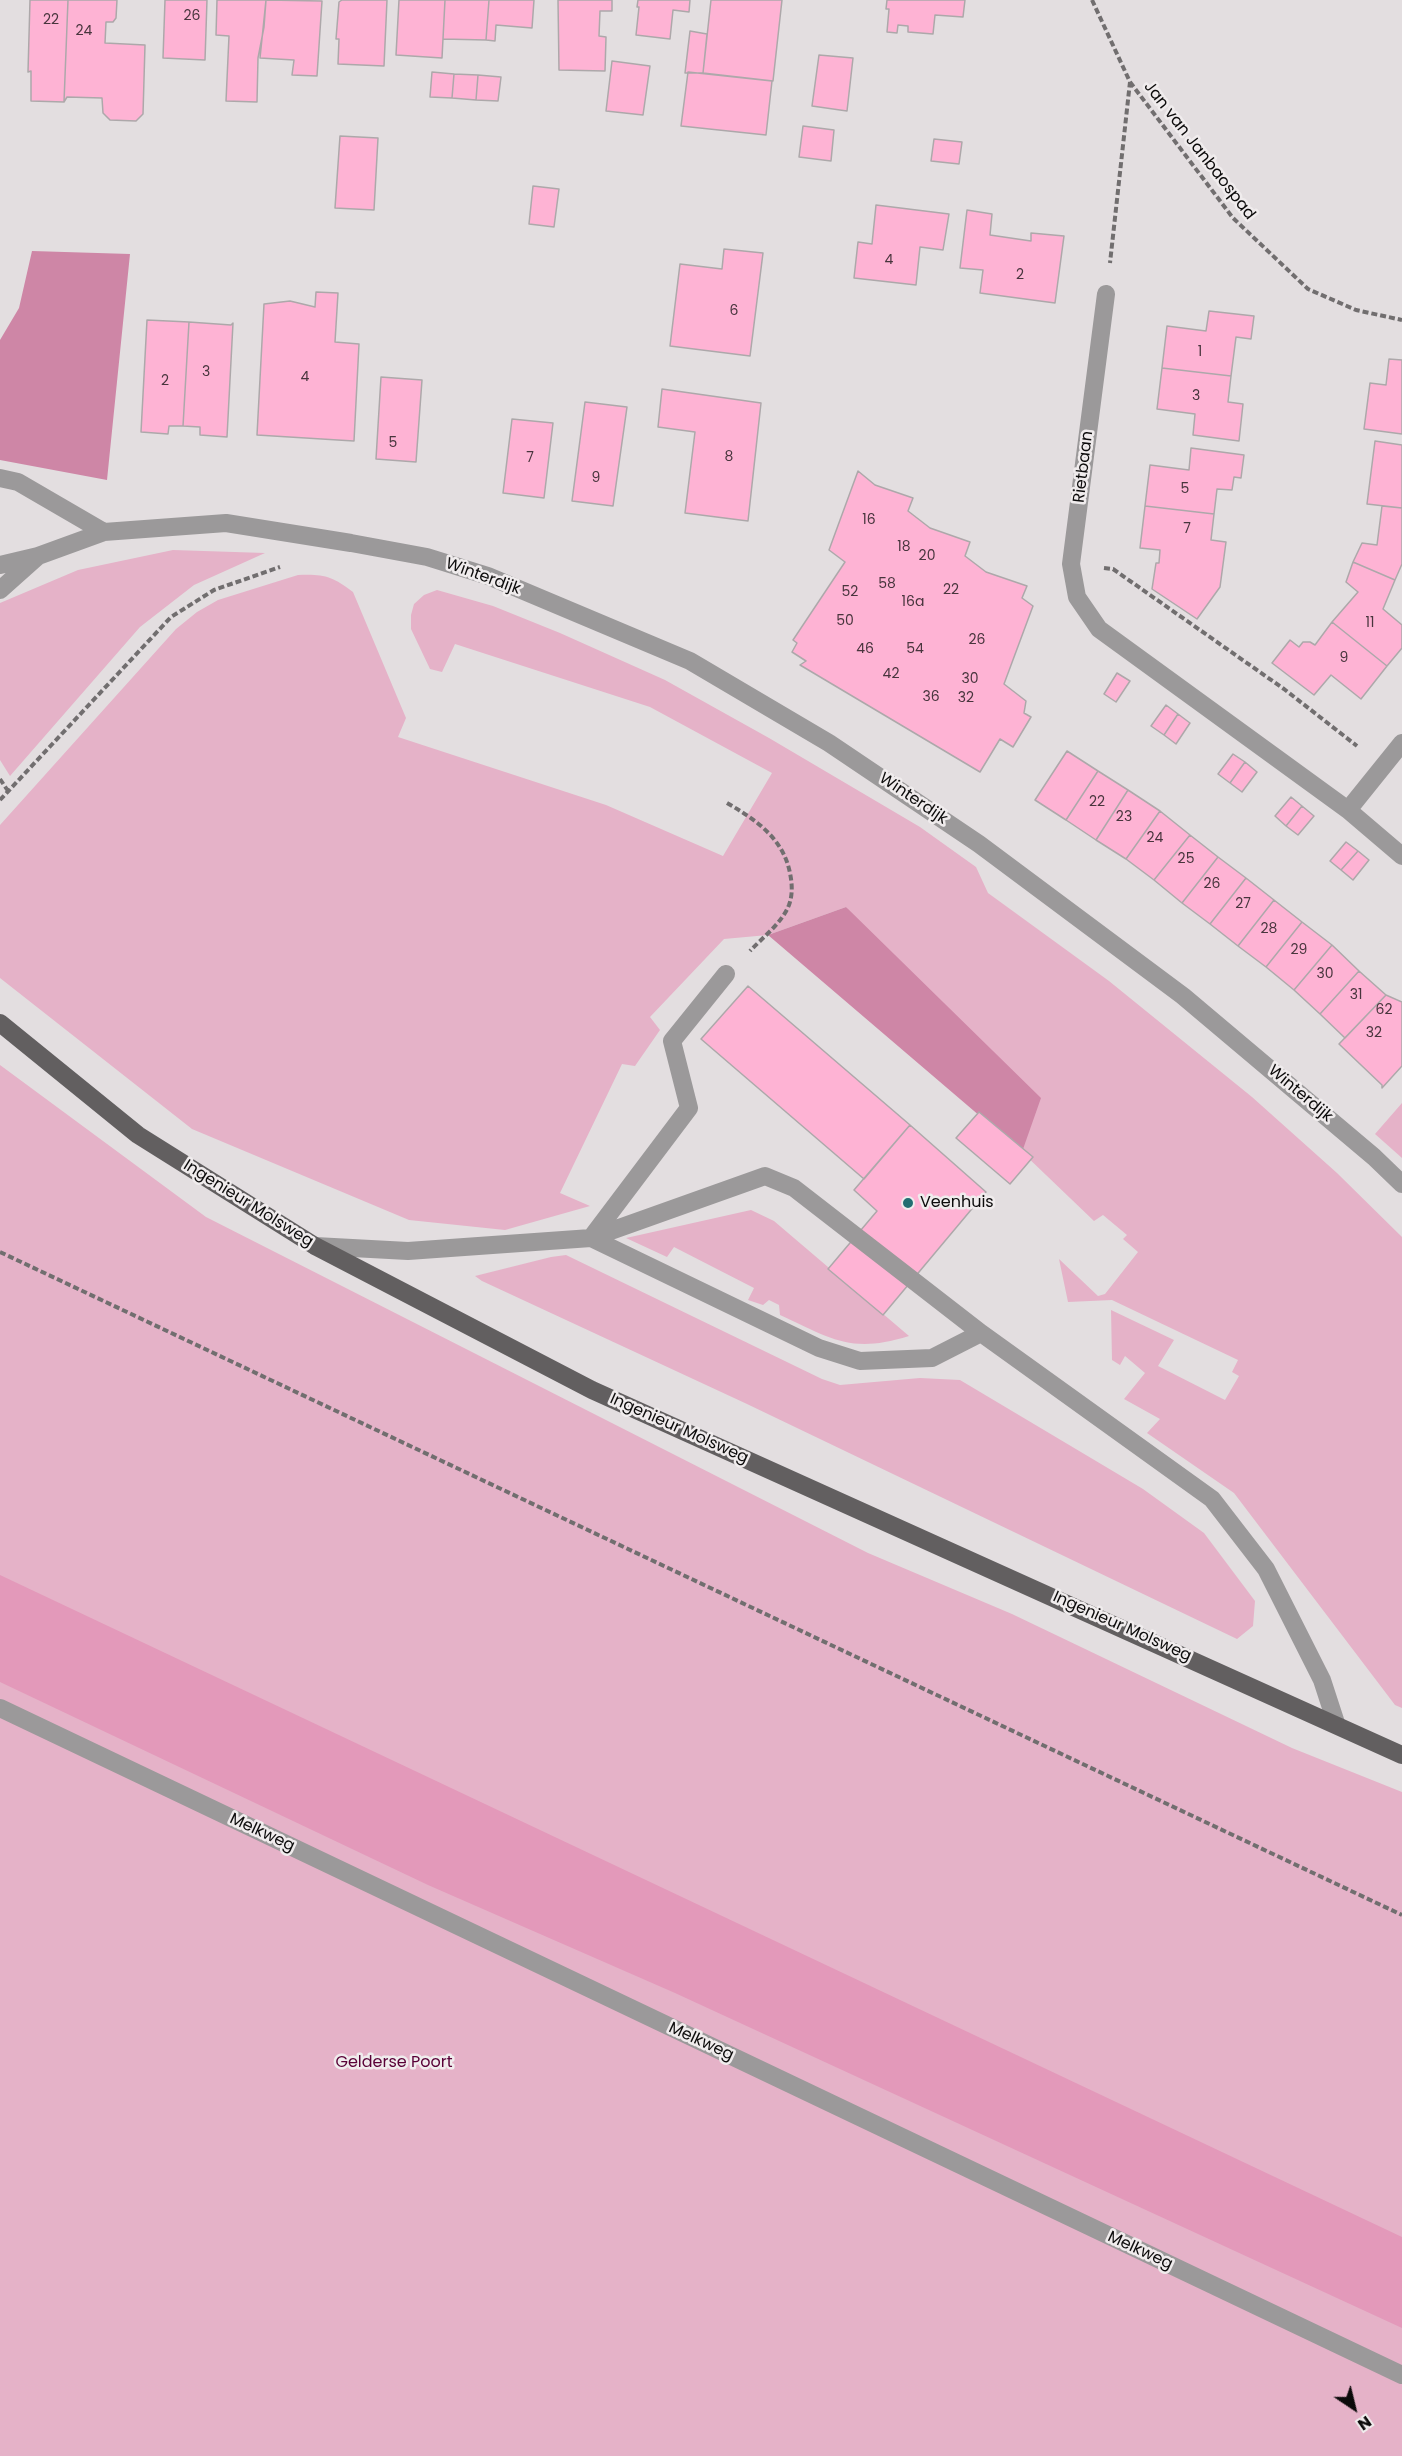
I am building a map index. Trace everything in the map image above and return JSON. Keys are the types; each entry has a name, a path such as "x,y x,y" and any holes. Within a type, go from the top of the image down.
{"main road":[{"name":"Ingenieur Molsweg","path":"0,1023 138,1134 315,1246 592,1390 1336,1723 1402,1755"}],"street":[{"name":"Rietbaan","path":"1106,294 1071,564 1077,597 1099,629 1348,810 1402,856"},
{"path":"0,478 18,482 104,532"},
{"name":"Winterdijk","path":"0,565 39,556 104,532 226,523 427,557 488,576 690,661 829,743 979,844 1183,996 1374,1157 1402,1184"},
{"name":"Winterdijk","path":"0,590 39,556"},
{"path":"1348,810 1402,743"},
{"path":"591,1238 689,1108 672,1041 726,974"},
{"path":"315,1246 408,1251 591,1238 765,1176 794,1188 981,1333 1212,1499 1266,1569 1322,1680 1336,1723"},
{"path":"591,1238 819,1348 860,1361 932,1358 981,1333"},
{"name":"Melkweg","path":"0,1708 1402,2375"}],"path":[{"path":"1092,0 1130,82 1106,294"},
{"name":"Jan van Janbaospad","path":"1130,82 1233,218 1308,288 1356,310 1402,320"},
{"path":"0,800 171,617 214,590 288,564"},
{"path":"1071,564 1113,568 1284,689 1383,766"},
{"path":"0,779 8,790"},
{"path":"726,974 776,924 789,905 793,885 789,865 781,845 765,828 727,802"},
{"path":"0,1252 1402,1915"}],"green space":[{"path":"173,550 265,553 194,585 140,627 10,776 0,760 0,603 78,570"},
{"path":"298,575 327,577 353,592 406,718 398,737 606,805 723,856 772,773 650,707 455,644 442,672 430,669 411,629 411,615 414,604 424,595 437,590 493,606 665,680 920,827 976,867 988,893 1109,981 1252,1097 1337,1173 1402,1237 1402,1708 1395,1705 1234,1493 1147,1433 1160,1419 1124,1399 1145,1373 1125,1356 1120,1365 1112,1360 1111,1310 1174,1340 1158,1366 1225,1400 1239,1376 1232,1372 1238,1360 1112,1300 1068,1302 1059,1259 1098,1296 1105,1294 1138,1252 1123,1239 1127,1235 1103,1215 1094,1221 1022,1152 846,907 768,935 724,939 650,1017 660,1030 635,1066 622,1064 560,1193 590,1206 505,1230 409,1220 192,1129 0,978 0,825 176,629 197,612 218,600"},
{"name":"Gelderse Poort","path":"0,1065 206,1217 868,1553 1012,1614 1292,1748 1402,1792 1402,2456 0,2456"},
{"path":"1402,1103 1402,1158 1375,1134"},
{"path":"751,1210 774,1221 909,1336 872,1344 856,1344 828,1337 780,1315 779,1305 769,1300 763,1305 748,1300 754,1288 674,1247 667,1257 626,1238"},
{"path":"566,1255 822,1379 840,1385 920,1378 960,1380 1143,1489 1204,1533 1255,1601 1253,1626 1237,1639 475,1276"}],"shaded area":[{"path":"32,251 130,254 107,480 0,460 0,340 19,308"},
{"path":"846,907 1041,1098 1022,1152 768,935"},
{"path":"0,1575 1402,2237 1402,2328 675,1993 428,1885 0,1682"}],"building":[{"path":"30,0 68,0 64,102 31,101 31,71 28,72"},
{"path":"68,0 117,0 116,18 113,22 106,22 105,43 145,45 143,114 136,121 110,120 103,113 102,98 67,97 64,102"},
{"path":"165,0 207,0 205,60 163,58"},
{"path":"217,0 266,0 258,58 257,102 226,101 229,36 216,35"},
{"path":"266,0 322,1 317,76 292,75 294,60 260,58"},
{"path":"342,0 387,0 384,66 338,64 339,39 336,39 339,2"},
{"path":"399,0 445,0 442,58 396,55"},
{"path":"445,0 489,0 486,40 443,39"},
{"path":"489,0 534,0 532,28 496,25 495,41 486,40"},
{"path":"558,0 612,0 612,11 600,11 599,36 606,37 605,71 559,70"},
{"path":"638,0 690,0 689,12 673,10 670,39 636,35"},
{"path":"711,0 782,0 773,81 703,73"},
{"path":"887,0 965,0 963,17 935,15 933,34 908,32 908,26 898,25 897,33 887,32 889,9 886,9"},
{"path":"690,31 707,34 703,73 685,73"},
{"path":"819,55 853,58 847,111 812,106"},
{"path":"612,61 650,66 643,115 606,111"},
{"path":"432,72 454,74 452,98 430,97"},
{"path":"688,72 772,81 766,135 681,126"},
{"path":"454,74 478,75 476,100 452,98"},
{"path":"478,75 501,77 498,101 476,100"},
{"path":"803,126 834,130 831,161 799,157"},
{"path":"340,136 378,138 374,210 335,208"},
{"path":"934,139 962,142 959,164 931,161"},
{"path":"533,186 559,189 554,227 529,224"},
{"path":"876,205 949,214 943,250 920,247 916,285 854,278 858,242 872,244"},
{"path":"967,210 992,214 990,235 1031,241 1031,233 1064,236 1055,303 980,293 983,270 960,268"},
{"path":"724,249 763,253 750,356 670,346 680,264 722,269"},
{"path":"316,292 338,293 335,342 359,344 354,441 257,435 264,304 290,301 315,307"},
{"path":"1209,311 1254,316 1251,339 1236,337 1231,376 1162,368 1167,326 1206,331"},
{"path":"147,320 189,322 183,426 169,426 168,434 141,432"},
{"path":"189,322 231,325 233,323 227,437 200,435 200,427 183,426"},
{"path":"1389,359 1402,360 1402,434 1364,429 1370,383 1386,385"},
{"path":"1162,368 1231,376 1228,402 1243,404 1239,441 1193,435 1195,414 1157,409"},
{"path":"381,377 422,380 416,462 376,459"},
{"path":"662,389 761,403 748,521 685,513 695,432 658,427"},
{"path":"585,402 627,407 613,506 572,501"},
{"path":"512,419 553,423 544,498 503,493"},
{"path":"1375,441 1402,445 1402,508 1367,504"},
{"path":"1191,448 1244,455 1241,478 1234,477 1232,490 1217,489 1214,514 1145,506 1150,465 1189,470"},
{"path":"858,471 875,485 913,498 908,511 930,528 970,542 965,556 986,572 1027,586 1022,598 1033,606 1004,684 1026,701 1024,713 1031,717 1013,747 1000,739 980,772 800,665 806,661 792,652 797,643 793,640 845,562 829,550"},
{"path":"1145,506 1214,514 1211,540 1226,542 1220,587 1197,619 1152,589 1160,550 1140,548"},
{"path":"1382,506 1402,508 1402,564 1395,580 1353,562 1362,543 1377,545"},
{"path":"1353,562 1395,580 1383,609 1402,625 1402,648 1387,666 1332,622 1358,592 1346,582"},
{"path":"1332,622 1387,666 1361,699 1331,675 1314,695 1272,663 1290,640 1299,647 1303,642 1315,645"},
{"path":"1117,673 1130,681 1116,702 1104,694"},
{"path":"1166,705 1178,714 1164,735 1151,726"},
{"path":"1178,714 1190,723 1176,744 1164,735"},
{"path":"1067,751 1098,771 1066,820 1035,800"},
{"path":"1233,754 1245,762 1230,783 1218,774"},
{"path":"1245,762 1257,772 1242,792 1230,783"},
{"path":"1098,771 1128,790 1096,840 1066,820"},
{"path":"1128,790 1160,811 1126,859 1096,840"},
{"path":"1291,797 1302,806 1286,826 1275,816"},
{"path":"1302,806 1314,816 1298,835 1286,826"},
{"path":"1160,811 1190,835 1154,880 1126,859"},
{"path":"1190,835 1218,857 1182,903 1154,880"},
{"path":"1346,842 1358,851 1341,870 1330,861"},
{"path":"1358,851 1369,860 1353,880 1341,870"},
{"path":"1218,857 1246,878 1210,924 1182,903"},
{"path":"1246,878 1274,900 1238,946 1210,924"},
{"path":"1274,900 1302,922 1266,967 1238,946"},
{"path":"1302,922 1332,945 1294,990 1266,967"},
{"path":"1332,945 1359,971 1320,1014 1294,990"},
{"path":"1359,971 1386,995 1345,1038 1320,1014"},
{"path":"748,986 910,1125 864,1179 701,1039"},
{"path":"1386,995 1402,1002 1402,1066 1382,1088 1382,1085 1339,1044"},
{"path":"979,1112 1033,1157 1010,1184 956,1138"},
{"path":"910,1125 986,1192 883,1315 828,1269 877,1211 854,1190"}],"place":[{"name":"Veenhuis","path":"908,1203"}]}
